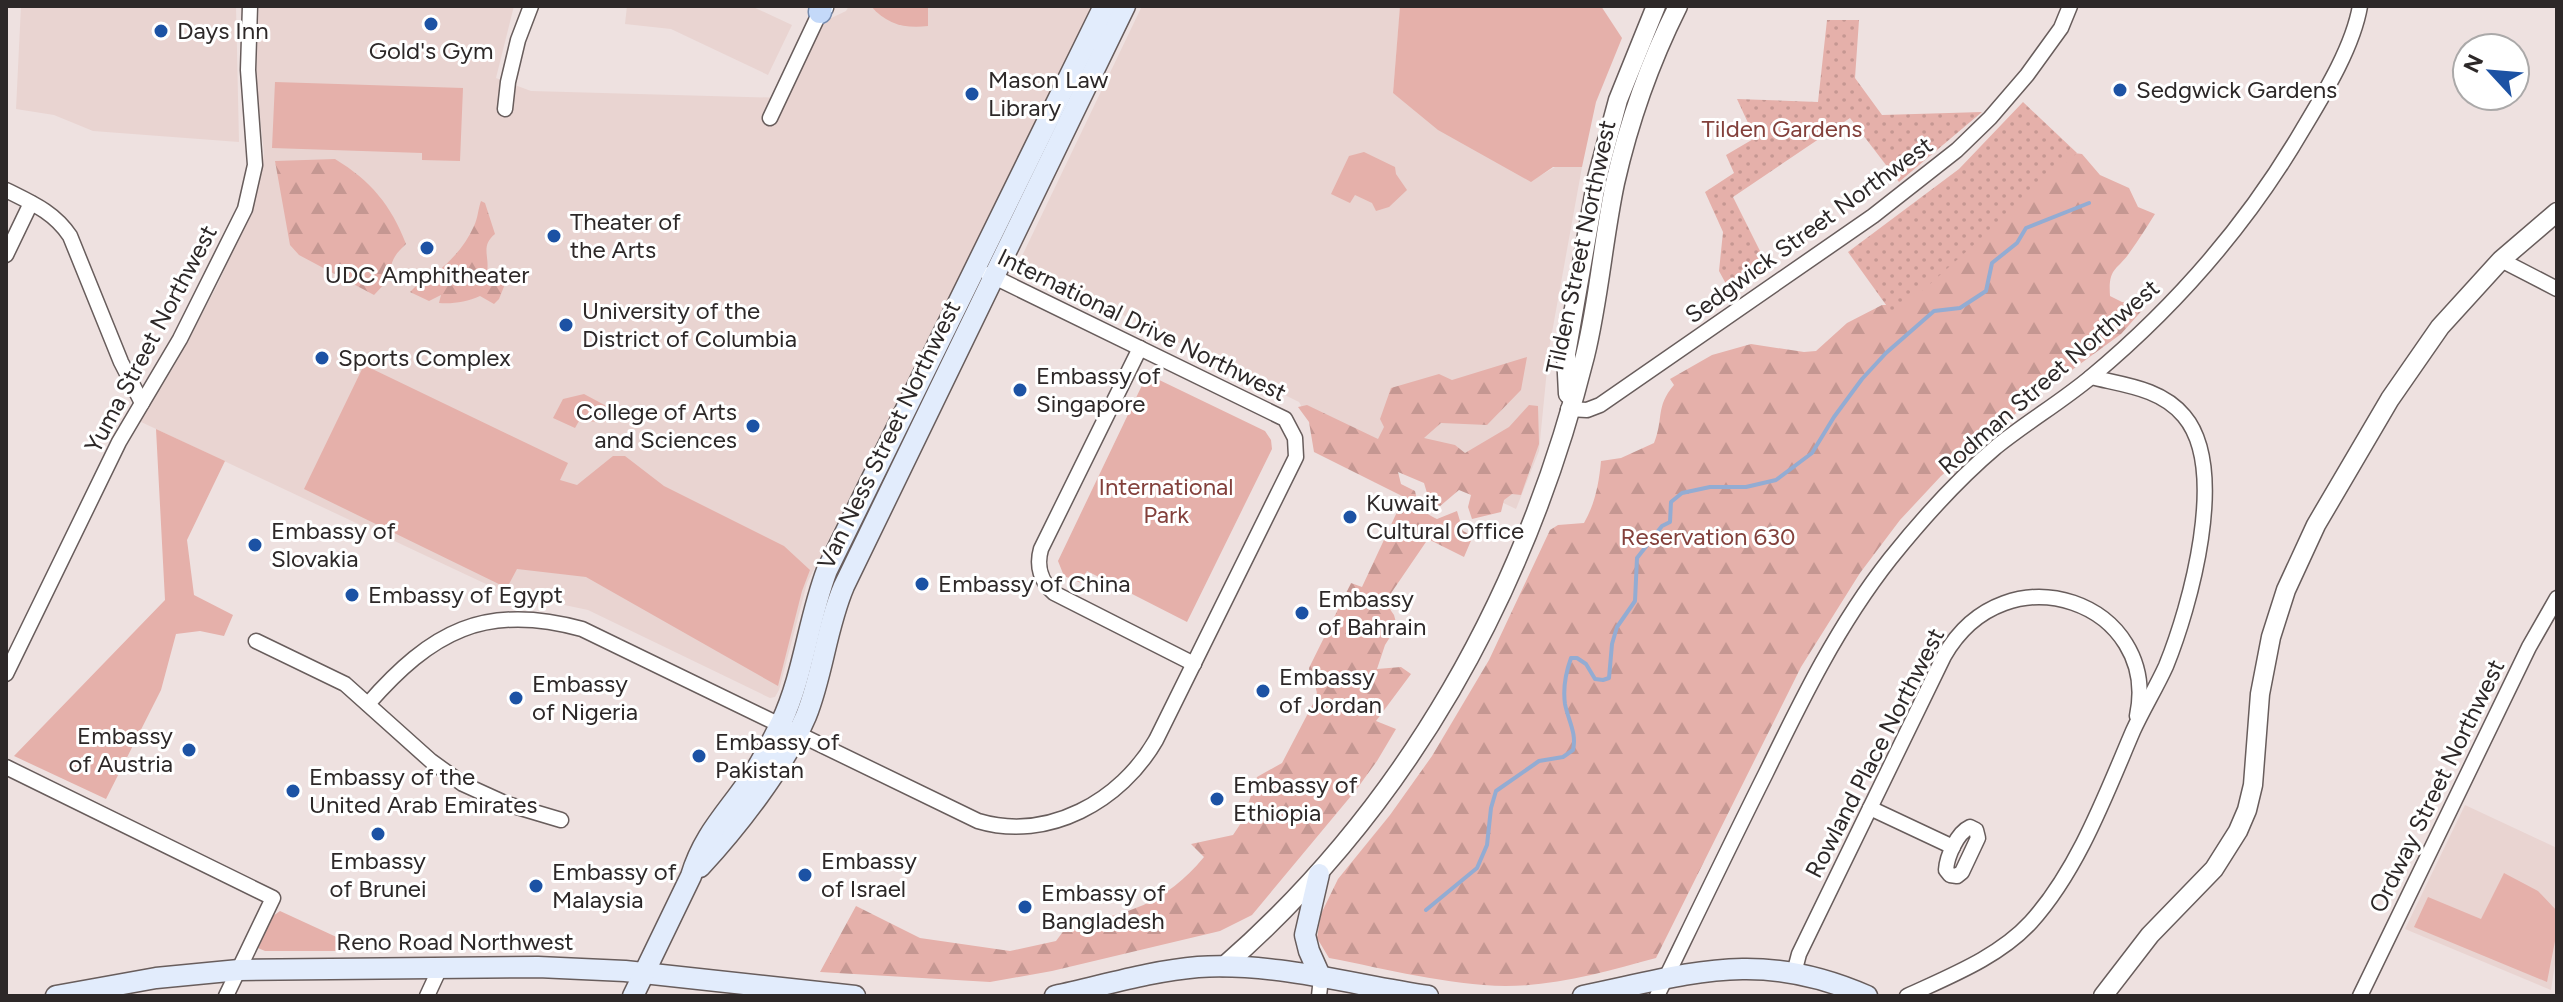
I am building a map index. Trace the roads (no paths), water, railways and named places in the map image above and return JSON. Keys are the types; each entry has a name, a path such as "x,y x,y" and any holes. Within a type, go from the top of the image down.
{"main road":[{"name":"Van Ness Street Northwest","path":"633,996 691,876 751,805 780,763 789,729 810,703 844,586 1104,6"},
{"name":"Van Ness Street Northwest","path":"986,273 1125,6"},
{"path":"1319,874 1305,935 1320,987"},
{"name":"Reno Road Northwest","path":"56,996 156,978 239,970 563,967 855,996"},
{"path":"1055,996 1154,973 1223,967 1320,987 1428,996"},
{"path":"1583,996 1661,987 1733,968 1794,973 1839,984 1867,996"}],"street":[{"name":"Yuma Street Northwest","path":"6,674 119,442 193,315 249,196 255,165 248,70 250,6"},
{"path":"505,109 518,40 531,6"},
{"name":"Tilden Street Northwest","path":"1568,409 1566,354 1600,164 1624,83 1656,6"},
{"name":"Tilden Street Northwest","path":"1223,967 1282,915 1319,874 1397,774 1471,656 1506,584 1552,467 1589,336 1619,168 1643,86 1678,6"},
{"name":"Sedgwick Street Northwest","path":"1568,409 1587,410 1600,405 1933,171 1972,136 2013,92 2053,40 2067,18 2070,6"},
{"name":"Rodman Street Northwest","path":"1661,987 1802,699 1864,593 1924,518 1962,479 2012,435 2091,377 2188,286 2259,199 2293,146 2355,28 2360,6"},
{"path":"770,118 824,8"},
{"path":"1600,164 1619,168"},
{"path":"6,190 54,215 70,236 126,375 142,403"},
{"path":"6,255 31,203"},
{"path":"2103,996 2150,935 2214,869 2238,831 2253,785 2260,694 2277,614 2298,561 2401,382 2452,313 2501,260 2557,212"},
{"path":"2501,260 2557,289"},
{"name":"International Drive Northwest","path":"368,704 405,664 440,639 492,621 530,620 582,629 978,821 1007,826 1047,823 1075,814 1101,800 1133,774 1156,740 1296,457 1296,444 1285,419 986,273"},
{"path":"1140,348 1041,549 1039,568 1046,586 1054,593 1194,664"},
{"path":"1907,996 1998,950 2034,919 2068,870 2110,789 2134,728 2158,684 2182,619 2201,534 2205,469 2192,428 2174,406 2142,389 2091,377"},
{"name":"Rowland Place Northwest","path":"1794,973 1799,954 1947,650 1970,622 1986,610 2011,600 2039,596 2069,601 2097,615 2128,649 2137,677 2139,703 2134,728"},
{"name":"Ordway Street Northwest","path":"2360,996 2529,647 2557,598"},
{"path":"256,641 345,684 431,761 463,784 507,804 561,820"},
{"path":"6,767 273,898 226,996"},
{"path":"1870,808 1953,847"},
{"path":"427,996 440,968"}],"waterway":[{"path":"1426,910 1477,868 1487,845 1496,791 1539,761 1563,757 1573,750 1573,732 1564,699 1571,658 1586,664 1595,679 1609,678 1617,627 1635,601 1637,558 1662,526 1670,522 1671,502 1682,493 1710,487 1746,487 1776,480 1812,453 1862,379 1886,353 1934,311 1960,308 1986,291 1992,263 2017,243 2026,228 2089,203"}],"place":[{"name":"Gold's Gym","path":"431,24"},
{"name":"Days Inn","path":"161,31"},
{"name":"Sedgwick Gardens","path":"2120,90"},
{"name":"Mason Law Library","path":"972,94"},
{"name":"Theater of the Arts","path":"554,236"},
{"name":"UDC Amphitheater","path":"427,248"},
{"name":"University of the District of Columbia","path":"566,325"},
{"name":"Sports Complex","path":"322,358"},
{"name":"Embassy of Singapore","path":"1020,390"},
{"name":"College of Arts and Sciences","path":"753,426"},
{"name":"Kuwait Cultural Office","path":"1350,517"},
{"name":"Embassy of Slovakia","path":"255,545"},
{"name":"Embassy of China","path":"922,584"},
{"name":"Embassy of Egypt","path":"352,595"},
{"name":"Embassy of Bahrain","path":"1302,613"},
{"name":"Embassy of Jordan","path":"1263,691"},
{"name":"Embassy of Nigeria","path":"516,698"},
{"name":"Embassy of Austria","path":"189,750"},
{"name":"Embassy of Pakistan","path":"699,756"},
{"name":"Embassy of the United Arab Emirates","path":"293,791"},
{"name":"Embassy of Ethiopia","path":"1217,799"},
{"name":"Embassy of Brunei","path":"378,834"},
{"name":"Embassy of Israel","path":"805,875"},
{"name":"Embassy of Malaysia","path":"536,886"},
{"name":"Embassy of Bangladesh","path":"1025,907"}],"park label":[{"name":"Tilden Gardens","path":"1782,129"},
{"name":"International Park","path":"1166,501"},
{"name":"Reservation 630","path":"1708,537"}]}
